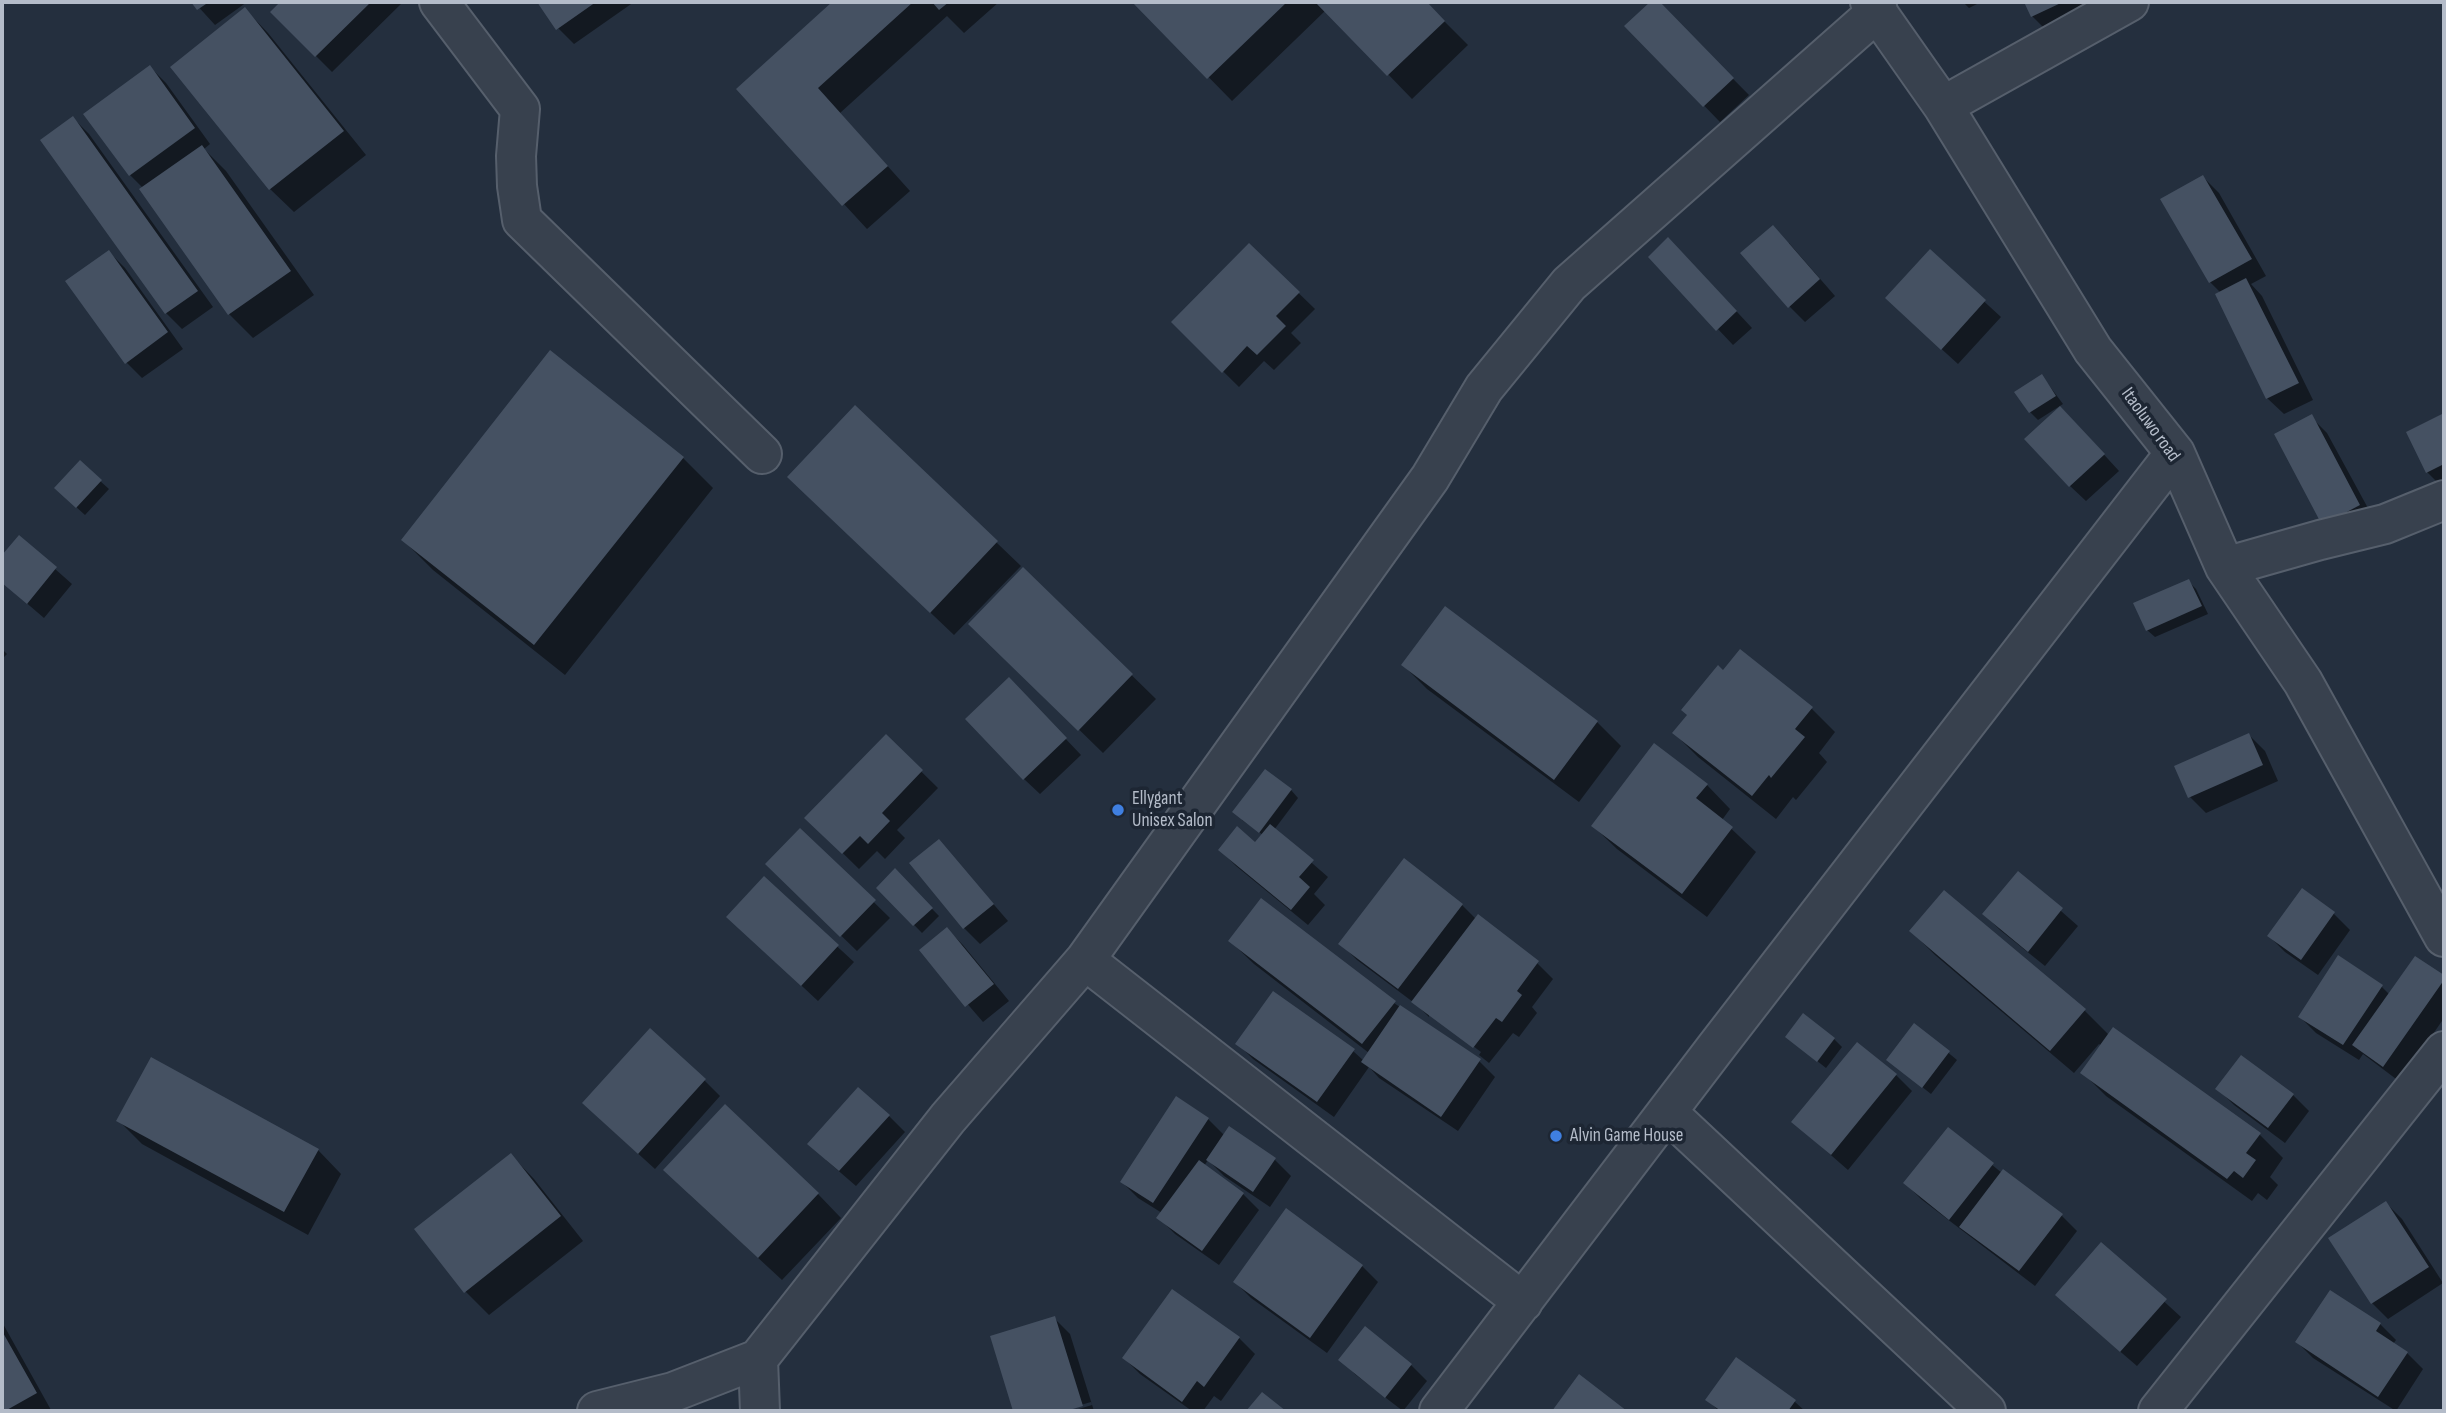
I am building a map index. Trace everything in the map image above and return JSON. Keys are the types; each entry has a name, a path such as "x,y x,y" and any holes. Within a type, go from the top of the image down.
{"street":[{"path":"439,2 520,109 516,156 522,220 762,454"},
{"path":"1943,106 2129,2"},
{"path":"597,1411 673,1392 758,1359 948,1118 1085,960 1430,478 1484,387 1580,275 1874,6"},
{"name":"Itaoluwo road","path":"1874,6 1943,106 2093,350 2175,453 2225,567 2303,682 2444,937"},
{"path":"1440,1411 1717,1046 2175,453"},
{"path":"2225,567 2385,524 2444,500"},
{"path":"1085,960 1523,1302"},
{"path":"2158,1411 2444,1051"},
{"path":"1668,1113 1986,1411"},
{"path":"758,1359 760,1411"}],"building":[{"path":"191,2 209,2 197,10"},
{"path":"280,2 371,2 315,57 270,12"},
{"path":"537,2 596,2 556,30"},
{"path":"832,2 913,2 818,88 888,166 842,206 736,89"},
{"path":"932,2 949,2 939,10"},
{"path":"1132,2 1287,2 1207,79"},
{"path":"1315,2 1427,2 1445,21 1387,76"},
{"path":"1650,2 1660,2 1734,78 1703,107 1624,26"},
{"path":"2024,2 2063,2 2031,17"},
{"path":"245,7 344,131 269,190 170,67"},
{"path":"150,65 195,128 129,176 83,114"},
{"path":"73,116 198,291 165,314 40,140"},
{"path":"202,145 291,271 228,315 139,189"},
{"path":"2203,175 2252,259 2209,283 2160,199"},
{"path":"1773,225 1820,279 1788,308 1740,253"},
{"path":"1668,237 1737,311 1716,331 1648,257"},
{"path":"1249,243 1300,292 1276,316 1286,326 1257,355 1247,346 1222,373 1171,322"},
{"path":"1930,249 1986,300 1941,350 1885,298"},
{"path":"109,250 168,332 125,364 65,281"},
{"path":"2246,278 2299,383 2266,399 2215,294"},
{"path":"550,350 684,457 534,645 401,540"},
{"path":"2042,374 2056,396 2029,413 2014,392"},
{"path":"855,405 998,541 930,613 787,477"},
{"path":"2060,406 2105,454 2069,487 2024,439"},
{"path":"2444,413 2444,464 2426,473 2406,432"},
{"path":"2312,414 2360,505 2322,525 2274,434"},
{"path":"80,460 102,480 76,508 54,488"},
{"path":"19,535 57,567 27,604 2,583 2,555"},
{"path":"1023,567 1133,674 1078,731 968,624"},
{"path":"2189,579 2202,606 2146,631 2133,603"},
{"path":"1445,606 1598,721 1554,780 1401,665"},
{"path":"1740,649 1813,707 1795,729 1805,737 1771,778 1769,775 1752,796 1672,733 1687,715 1681,710 1718,665 1723,670"},
{"path":"1009,677 1067,738 1023,780 965,719"},
{"path":"2249,733 2263,765 2188,798 2174,766"},
{"path":"886,734 923,770 882,813 890,821 868,844 860,836 842,854 804,818"},
{"path":"1654,743 1708,784 1696,798 1733,827 1682,894 1591,826"},
{"path":"1265,769 1292,789 1259,833 1232,812"},
{"path":"1270,824 1314,860 1299,877 1310,887 1291,910 1218,850 1237,826 1255,842"},
{"path":"800,828 876,900 840,937 765,864"},
{"path":"939,839 994,904 963,929 909,863"},
{"path":"1404,858 1463,904 1398,989 1338,944"},
{"path":"895,868 933,908 913,926 876,888"},
{"path":"2018,871 2063,908 2028,952 1982,914"},
{"path":"764,876 839,945 801,986 726,917"},
{"path":"2302,888 2335,912 2301,960 2267,936"},
{"path":"1944,890 2086,1009 2050,1051 1909,931"},
{"path":"1261,898 1396,1001 1362,1044 1228,941"},
{"path":"1478,914 1539,961 1517,991 1522,995 1502,1022 1496,1018 1473,1048 1411,1002"},
{"path":"947,927 994,984 965,1007 919,950"},
{"path":"2338,955 2383,985 2343,1045 2298,1017"},
{"path":"2415,956 2444,975 2444,980 2383,1067 2352,1045"},
{"path":"1273,991 1355,1049 1317,1102 1235,1044"},
{"path":"1400,1005 1481,1059 1441,1117 1361,1062"},
{"path":"1803,1013 1835,1038 1817,1062 1785,1037"},
{"path":"1914,1023 1950,1051 1922,1088 1886,1060"},
{"path":"2113,1027 2261,1133 2246,1153 2256,1160 2243,1178 2234,1171 2227,1179 2080,1073"},
{"path":"650,1028 706,1079 638,1154 582,1103"},
{"path":"1857,1042 1897,1074 1831,1155 1791,1122"},
{"path":"2241,1055 2294,1094 2268,1128 2215,1089"},
{"path":"151,1057 319,1149 284,1212 116,1121"},
{"path":"858,1087 890,1115 839,1171 807,1144"},
{"path":"1176,1096 1209,1118 1153,1203 1120,1182"},
{"path":"725,1104 819,1193 758,1258 663,1170"},
{"path":"1229,1126 1276,1158 1253,1192 1206,1160"},
{"path":"1948,1127 1994,1163 1949,1220 1903,1183"},
{"path":"511,1153 561,1216 464,1293 414,1229"},
{"path":"1199,1160 1244,1193 1202,1251 1156,1218"},
{"path":"2003,1169 2063,1214 2019,1271 1959,1227"},
{"path":"2386,1201 2429,1267 2371,1304 2328,1238"},
{"path":"1286,1208 1363,1265 1310,1338 1233,1282"},
{"path":"2101,1242 2167,1299 2120,1352 2055,1295"},
{"path":"1172,1289 1240,1337 1204,1387 1197,1381 1182,1402 1122,1358"},
{"path":"2330,1290 2381,1323 2376,1331 2408,1352 2378,1397 2295,1342"},
{"path":"1055,1316 1083,1406 1066,1411 1013,1411 990,1336"},
{"path":"1365,1326 1412,1364 1385,1398 1338,1360"},
{"path":"2,1331 37,1393 5,1411 2,1411"},
{"path":"1736,1357 1796,1400 1788,1411 1721,1411 1705,1400"},
{"path":"1579,1374 1627,1411 1552,1411"},
{"path":"1262,1392 1286,1411 1246,1411"}],"place":[{"name":"Ellygant Unisex Salon","path":"1118,810"},
{"name":"Alvin Game House","path":"1556,1136"}]}
